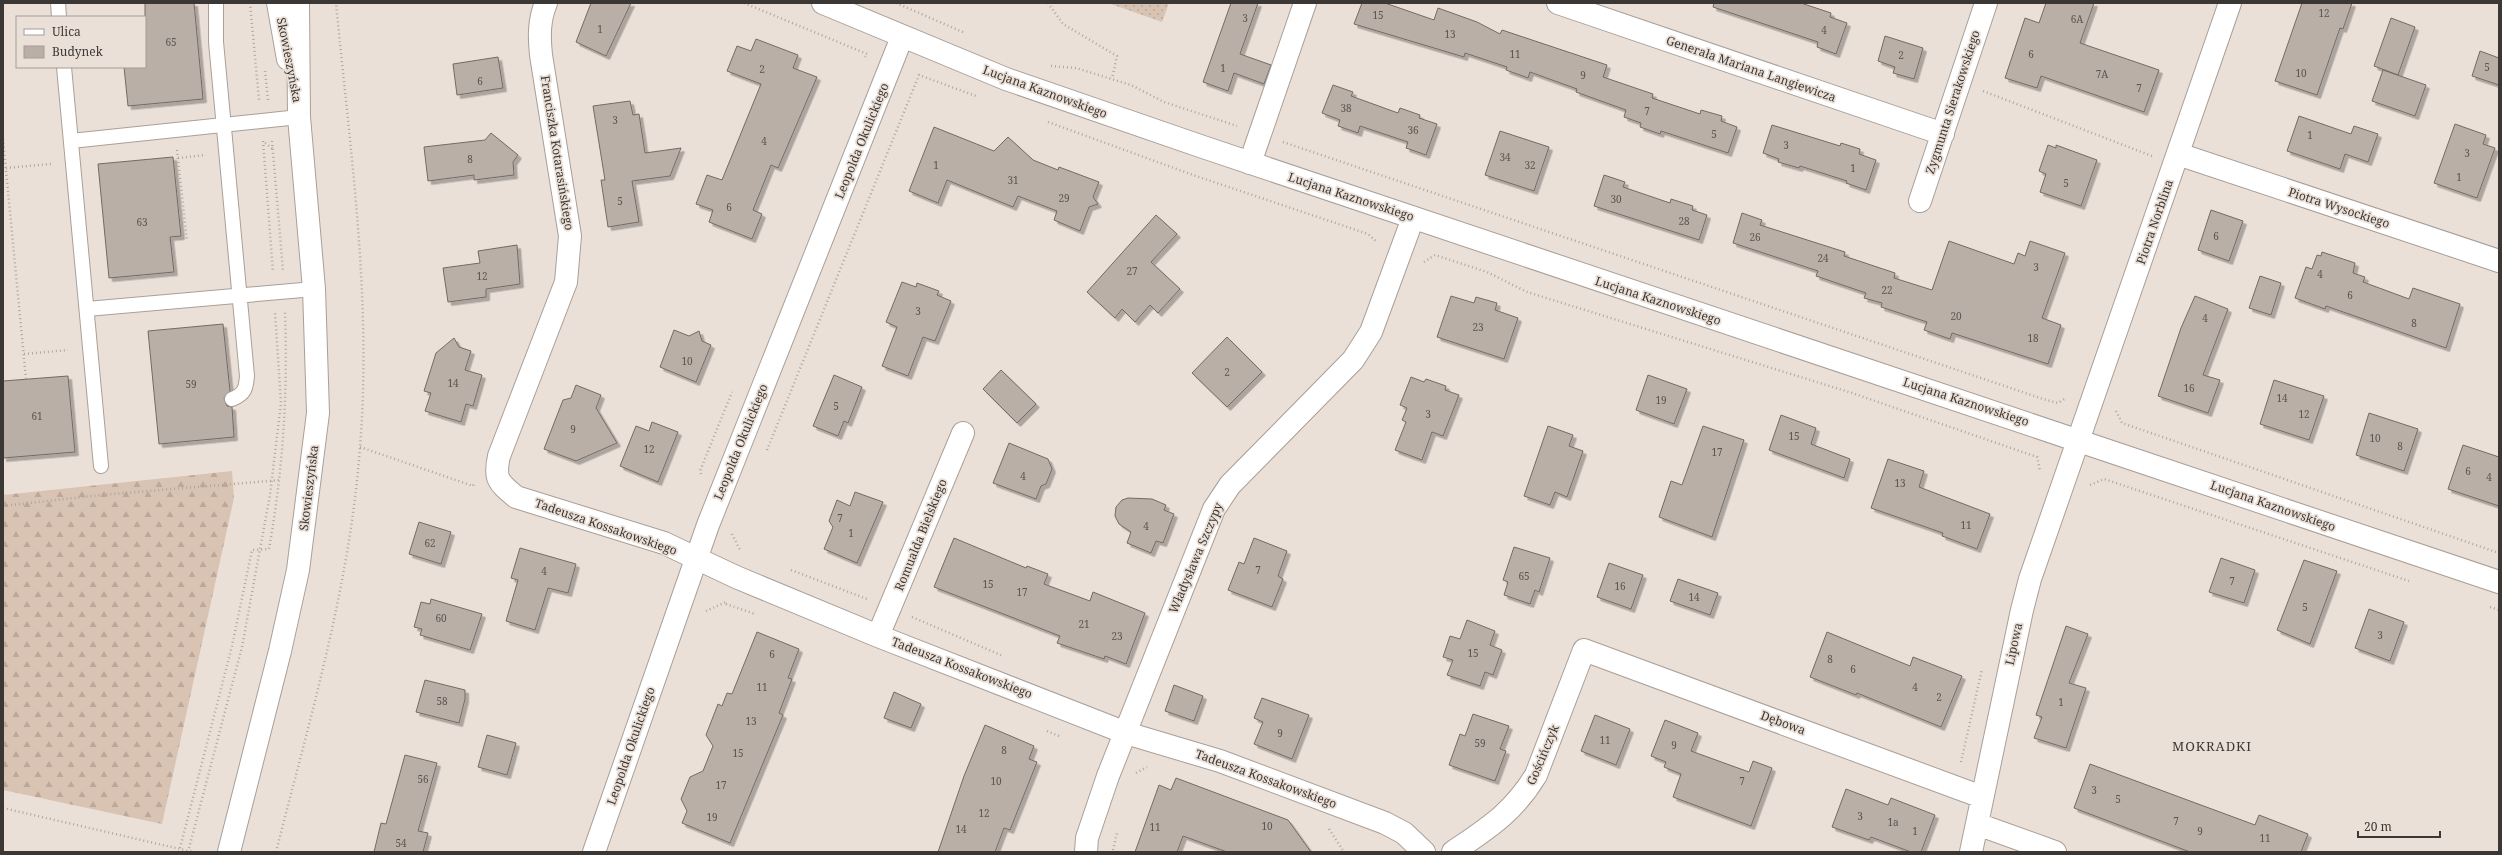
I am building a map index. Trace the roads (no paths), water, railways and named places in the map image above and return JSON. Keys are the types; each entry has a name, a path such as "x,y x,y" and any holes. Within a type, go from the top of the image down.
{"street":[{"name":"Skowieszyńska","path":"278,3 299,117"},
{"name":"Skowieszyńska","path":"229,852 280,651 298,570 318,413 314,289 299,117 298,3"},
{"name":"Franciszka Kotarasińskiego","path":"499,483 496,470 499,456 566,282 570,236 540,55 539,33 542,13 546,3"},
{"name":"Lucjana Kaznowskiego","path":"823,3 1006,79 1413,218 2499,582"},
{"path":"1250,163 1305,3"},
{"name":"Generała Mariana Langiewicza","path":"1558,3 1943,134"},
{"name":"Zygmunta Sierakowskiego","path":"1920,201 1986,3"},
{"name":"Piotra Norblina","path":"2078,441 2230,3"},
{"name":"Leopolda Okulickiego","path":"594,852 711,518 902,37"},
{"name":"Piotra Wysockiego","path":"2178,154 2499,261"},
{"name":"Władysława Szczypy","path":"1086,852 1087,838 1096,810 1214,509 1230,485 1353,360 1371,332 1413,218"},
{"name":"Romualda Bielskiego","path":"878,636 963,434"},
{"name":"Lipowa","path":"1971,852 2022,610 2078,441"},
{"name":"Tadeusza Kossakowskiego","path":"499,483 516,497 664,543 736,577 878,636 1126,733 1220,761 1385,823 1404,833 1424,852"},
{"name":"Dębowa","path":"1584,650 1956,786 1982,797"},
{"name":"Gościńczyk","path":"1453,852 1502,818 1525,794 1536,776 1584,650"},
{"path":"1977,824 2055,852"}],"lane":[{"path":"58,3 59,16"},
{"path":"216,3 216,42 247,376 246,390 240,396 232,399"},
{"path":"64,68 102,466"},
{"path":"71,141 299,117"},
{"path":"87,309 240,294 314,289"}],"district":[{"name":"MOKRADKI","path":"2212,746"}]}
